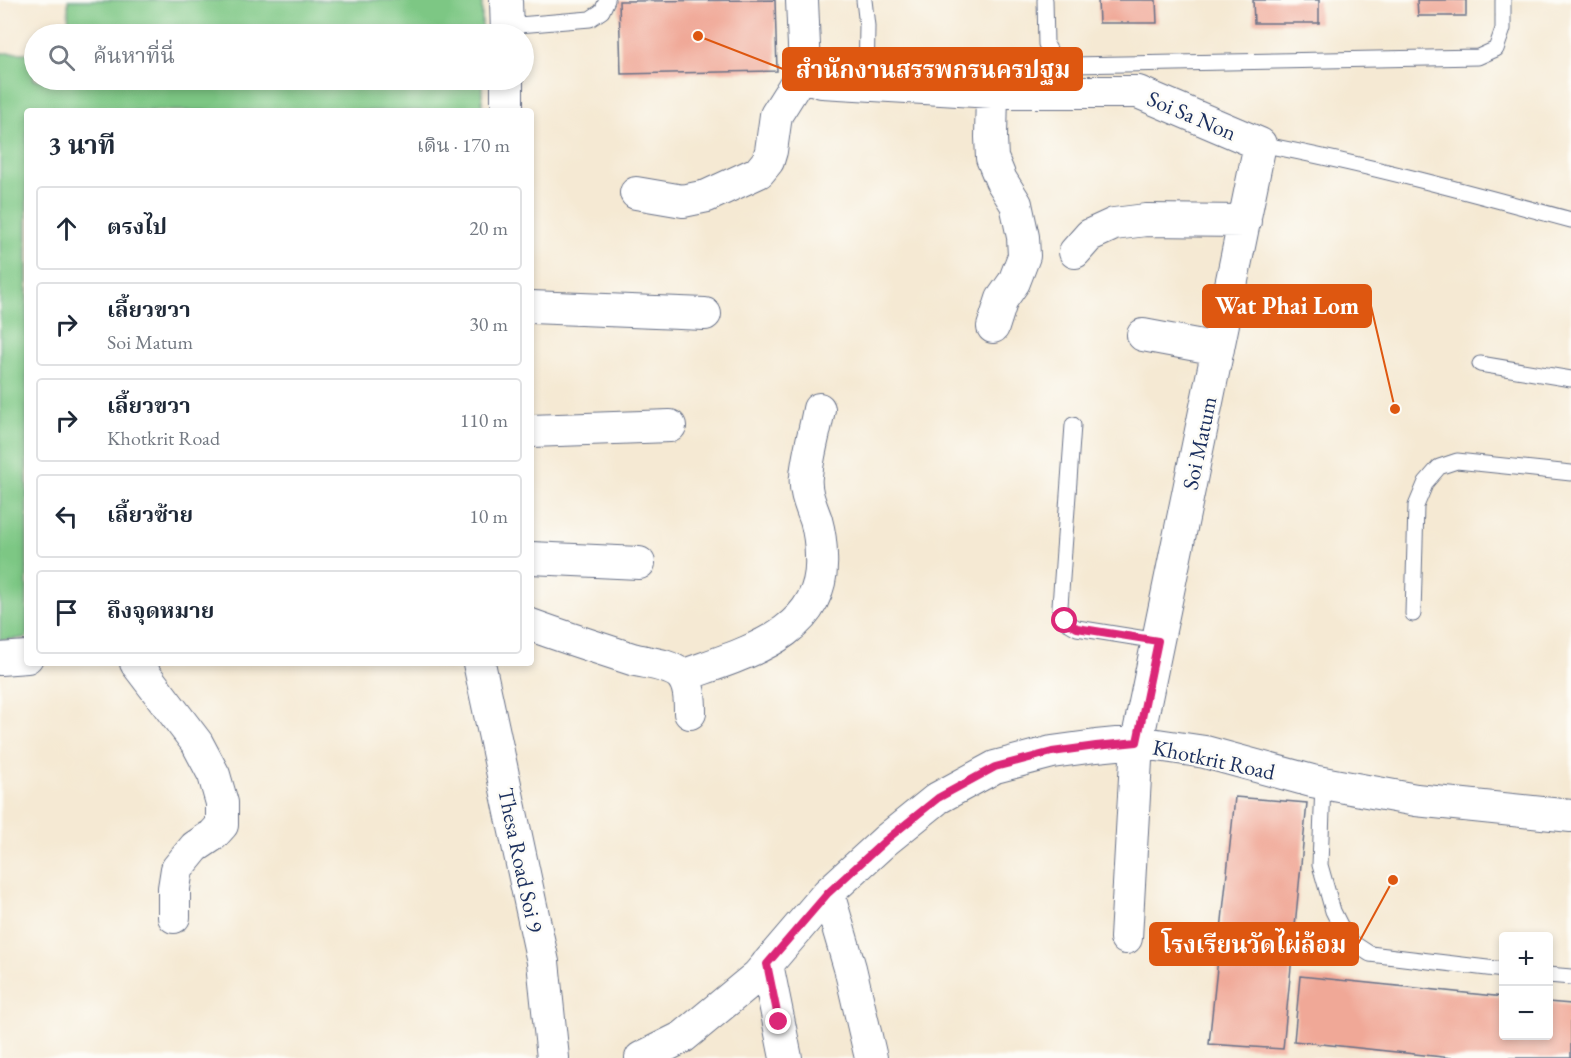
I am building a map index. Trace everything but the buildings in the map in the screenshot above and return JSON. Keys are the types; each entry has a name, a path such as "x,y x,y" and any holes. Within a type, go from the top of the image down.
{"street":[{"path":"636,193 683,201 707,196 759,172 768,162 776,115 805,69 802,0"},
{"name":"Soi Sa Non","path":"805,69 810,78 822,81 992,93 1138,93 1260,144"},
{"path":"507,90 507,108"},
{"path":"992,93 993,158 1001,180 1016,204 1023,237 1024,256 1014,282 1002,299 993,327"},
{"name":"Soi Matum","path":"1126,938 1137,742 1260,144"},
{"path":"1075,252 1090,235 1114,224 1146,219 1245,221"},
{"path":"534,307 705,314"},
{"path":"1143,335 1218,349"},
{"path":"682,676 759,648 788,630 810,607 820,582 822,557 817,522 810,503 805,477 819,409"},
{"path":"534,431 670,426"},
{"path":"534,558 639,563"},
{"path":"534,626 584,644 673,669 682,676 687,685 690,714"},
{"path":"0,659 24,657"},
{"path":"138,666 197,743 214,775 222,803 222,825 213,835 195,847 177,869 174,888 174,917"},
{"name":"Thesa Road Soi 9","path":"480,666 543,962 553,1058"},
{"name":"Khotkrit Road","path":"641,1058 683,1037 758,975 828,893 886,840 938,798 995,767 1052,752 1137,742 1205,752 1312,781 1416,800 1571,816"},
{"path":"828,893 850,968 871,1058"},
{"path":"767,964 786,1058"}],"lane":[{"path":"507,20 591,19 602,11 607,0"},
{"path":"864,0 867,26 866,84"},
{"path":"1045,0 1046,44 1054,59 1071,65 1478,57 1496,49 1503,29 1503,0"},
{"path":"1260,144 1329,157 1428,181 1571,220"},
{"path":"1480,364 1571,379"},
{"path":"1073,425 1060,606 1065,621 1077,628 1158,641"},
{"path":"1413,614 1416,507 1426,482 1439,467 1457,461 1571,473"},
{"path":"1323,783 1320,865 1333,911 1347,939 1370,954 1499,970"},
{"path":"1553,975 1571,977"}],"green space":[{"path":"68,0 482,0 482,24 69,24"},
{"path":"0,53 24,53 24,90 482,90 482,108 24,108 24,638 0,640"}],"place":[{"name":"สำนักงานสรรพกรนครปฐม","path":"698,36"},
{"name":"Wat Phai Lom","path":"1395,409"},
{"name":"โรงเรียนวัดไผ่ล้อม","path":"1393,880"}],"route":[{"path":"779,1022 767,964 828,893 886,840 938,798 995,767 1052,752 1137,742 1158,641 1077,628 1065,621"}]}
